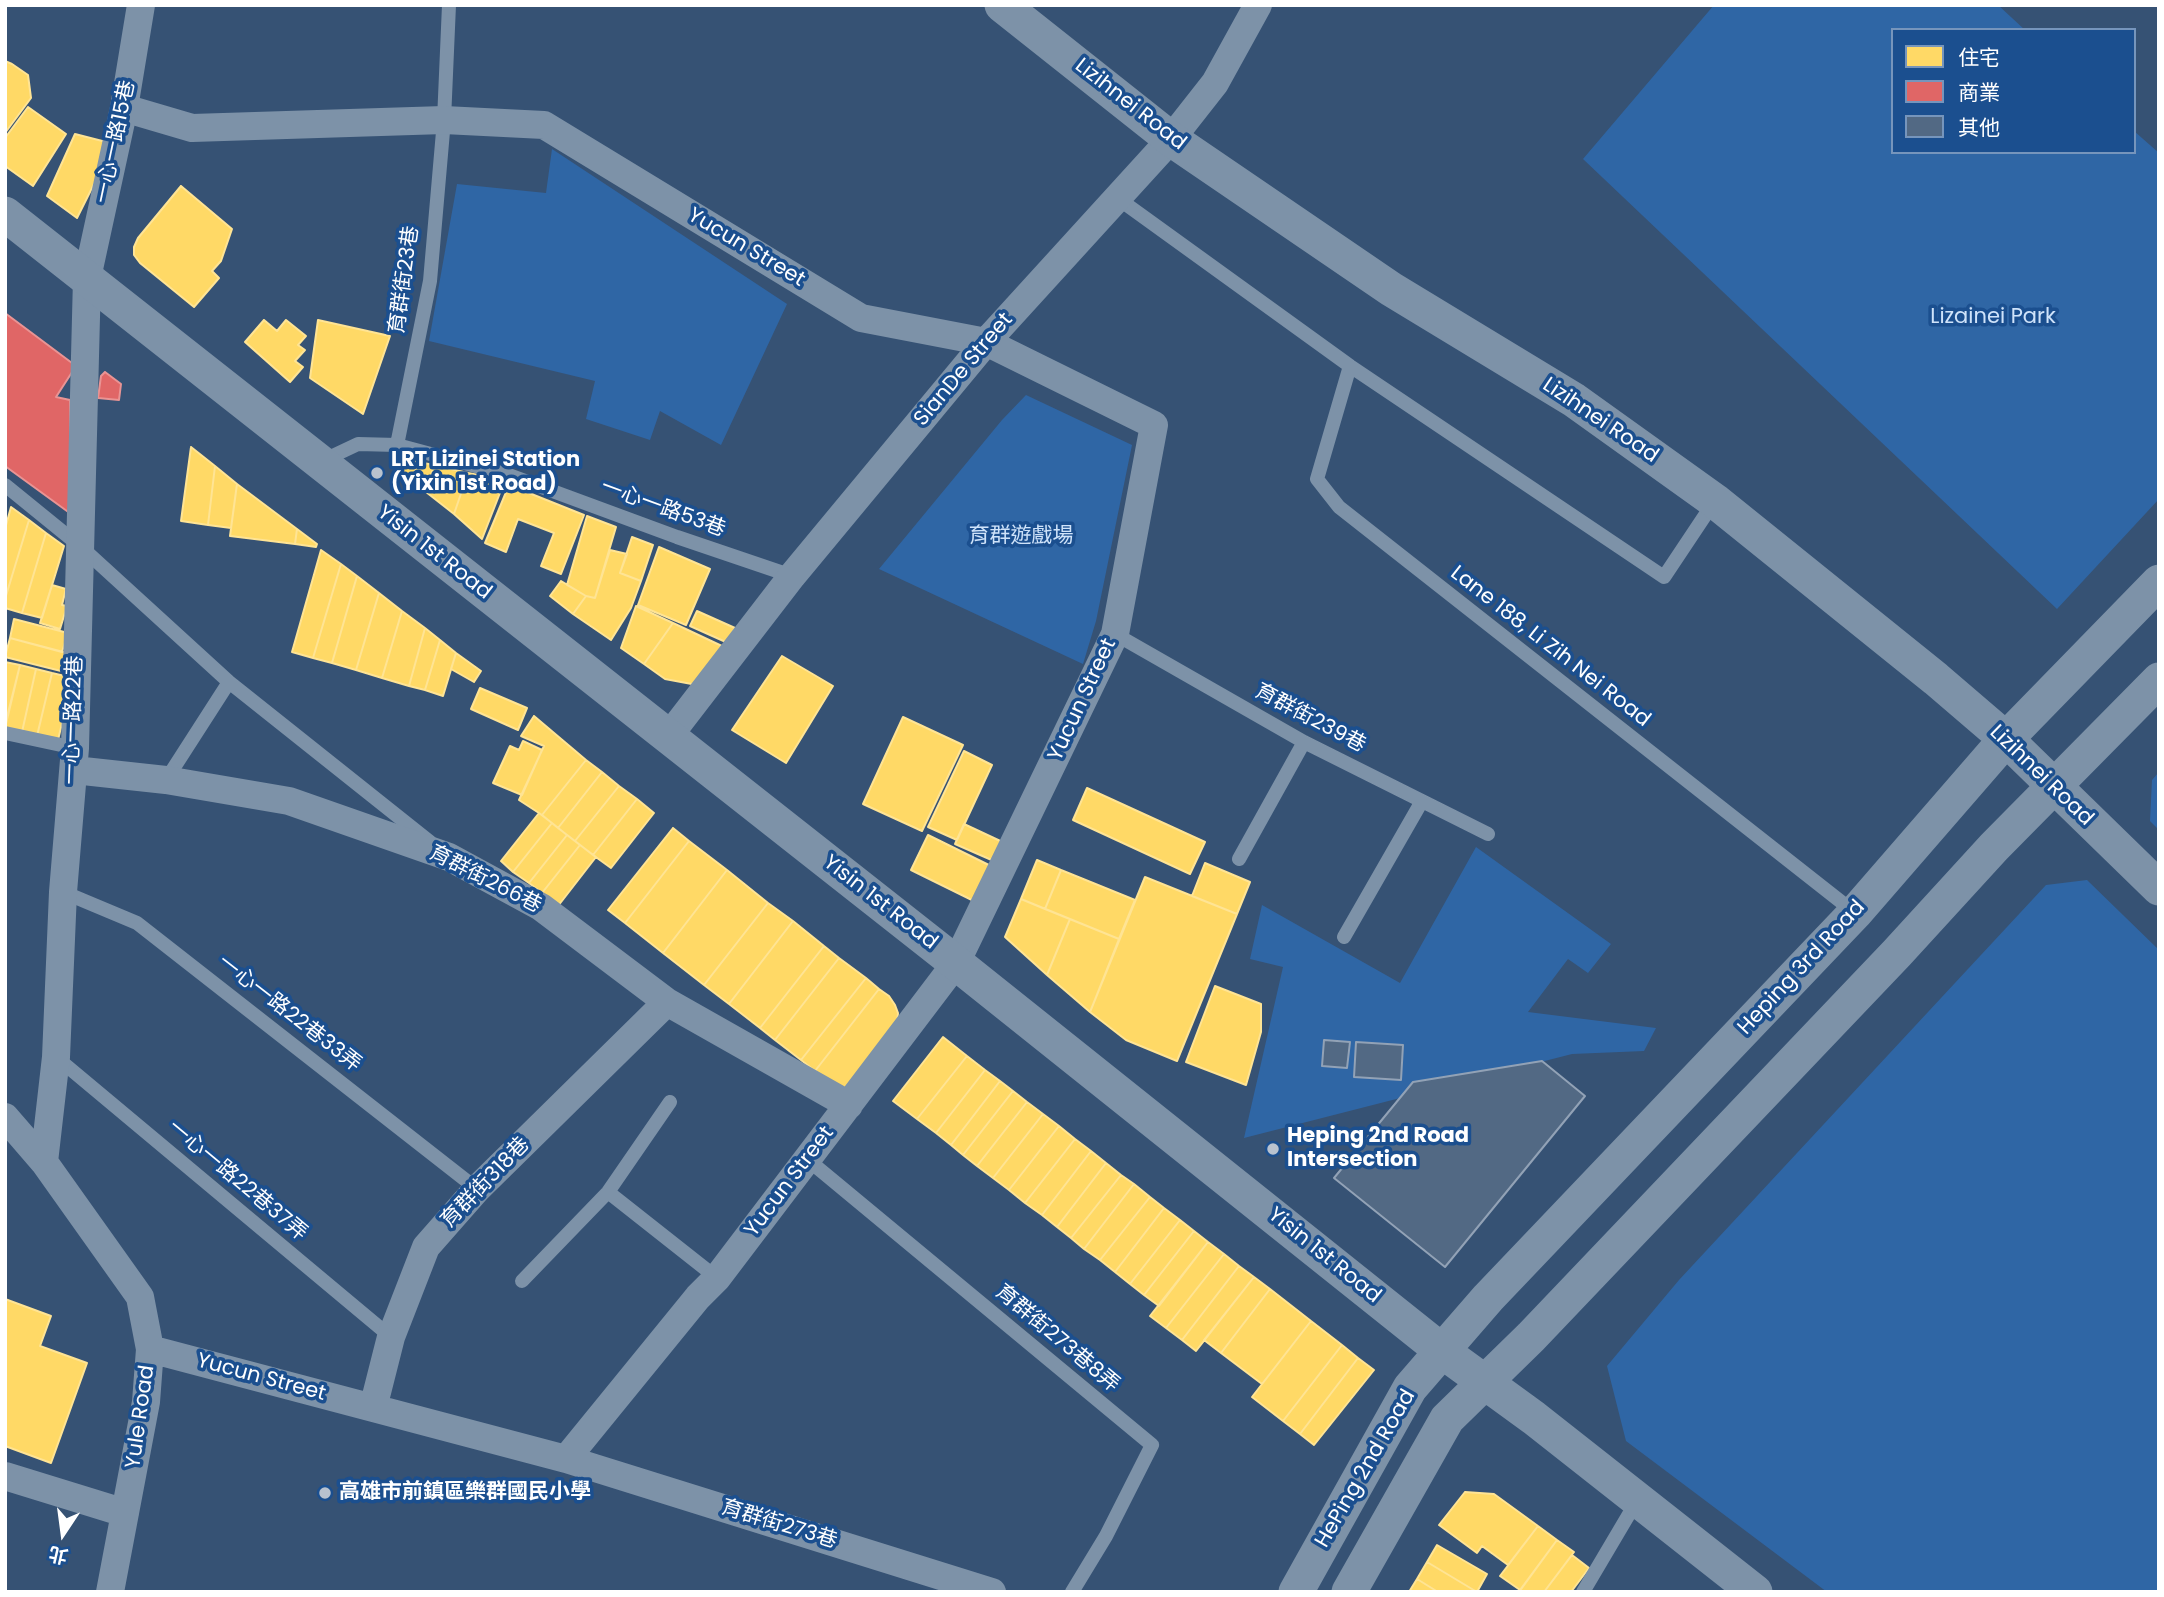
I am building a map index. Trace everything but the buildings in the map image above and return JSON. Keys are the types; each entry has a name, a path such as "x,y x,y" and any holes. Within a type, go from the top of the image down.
{"street":[{"name":"一心一路15巷","path":"87,278 124,108 141,5"},
{"name":"Lizihnei Road","path":"1002,5 1171,139 1391,289 1574,400 1715,501 1936,679 2006,739 2159,888"},
{"name":"SianDe Street","path":"668,737 792,576 986,342 1171,139 1215,83 1258,5"},
{"name":"Yucun Street","path":"124,108 192,128 444,120 544,125 861,318 986,342 1154,425 1115,634 956,963 717,1278 698,1297 566,1459 150,1349"},
{"name":"Yisin 1st Road","path":"5,214 956,963 1442,1351 1638,1499 1745,1588"},
{"name":"一心一路22巷","path":"44,1162 56,1057 63,892 74,759 87,278"},
{"name":"Heping 3rd Road","path":"1442,1351 1488,1298 1855,913 2006,739 2159,582"},
{"path":"1349,1592 1447,1419 1531,1337 1994,847 2159,680"},
{"name":"育群街266巷","path":"74,759 166,780 289,801 449,857 541,907 667,1002 849,1105"},
{"name":"育群街318巷","path":"373,1408 391,1337 426,1247 477,1189 667,1002"},
{"name":"Yule Road","path":"5,1117 44,1162 140,1297 150,1349 146,1402 110,1592"},
{"name":"HePing 2nd Road","path":"1296,1592 1410,1388 1442,1351"},
{"name":"育群街273巷","path":"566,1459 992,1592"},
{"path":"5,1476 125,1513"}],"lane":[{"name":"育群街23巷","path":"397,445 430,281 444,120 449,5"},
{"path":"1116,197 1350,366 1664,578 1715,501"},
{"name":"Lane 188, Li Zih Nei Road","path":"1350,366 1317,480 1339,508 1855,913"},
{"name":"一心一路53巷","path":"320,463 358,444 397,445 509,475 792,576"},
{"path":"5,485 80,546 229,682 449,857"},
{"name":"育群街239巷","path":"1115,634 1304,742 1488,834"},
{"path":"166,780 229,682"},
{"path":"5,733 74,759"},
{"path":"1239,859 1304,742"},
{"path":"1344,937 1422,801"},
{"name":"一心一路22巷33弄","path":"63,892 137,923 477,1189"},
{"name":"一心一路22巷37弄","path":"56,1057 391,1337"},
{"path":"522,1281 608,1192 670,1102"},
{"name":"育群街273巷8弄","path":"807,1159 1152,1445 1106,1536 1072,1592"},
{"path":"608,1192 717,1278"},
{"path":"1584,1592 1638,1499"}],"green space":[{"name":"Lizainei Park","path":"1714,5 1998,5 2023,28 1891,28 1891,154 2136,154 2136,133 2159,153 2159,499 2057,609 1583,159"},
{"path":"552,149 787,304 721,445 660,411 650,440 586,419 595,381 429,341 457,184 546,193"},
{"name":"育群遊戲場","path":"1026,395 1132,445 1096,621 1083,664 879,569 1002,420"},
{"path":"2159,772 2159,830 2150,821 2152,780"},
{"path":"1476,847 1611,944 1588,973 1568,959 1528,1012 1656,1028 1644,1051 1572,1054 1244,1138 1283,967 1250,959 1262,905 1400,983"},
{"path":"2087,880 2159,950 2159,1592 1827,1592 1626,1441 1607,1366 1679,1280 2046,885"}],"place":[{"name":"LRT Lizinei Station (Yixin 1st Road)","path":"377,473"},
{"name":"Heping 2nd Road Intersection","path":"1273,1149"},
{"name":"高雄市前鎮區樂群國民小學","path":"325,1493"}]}
